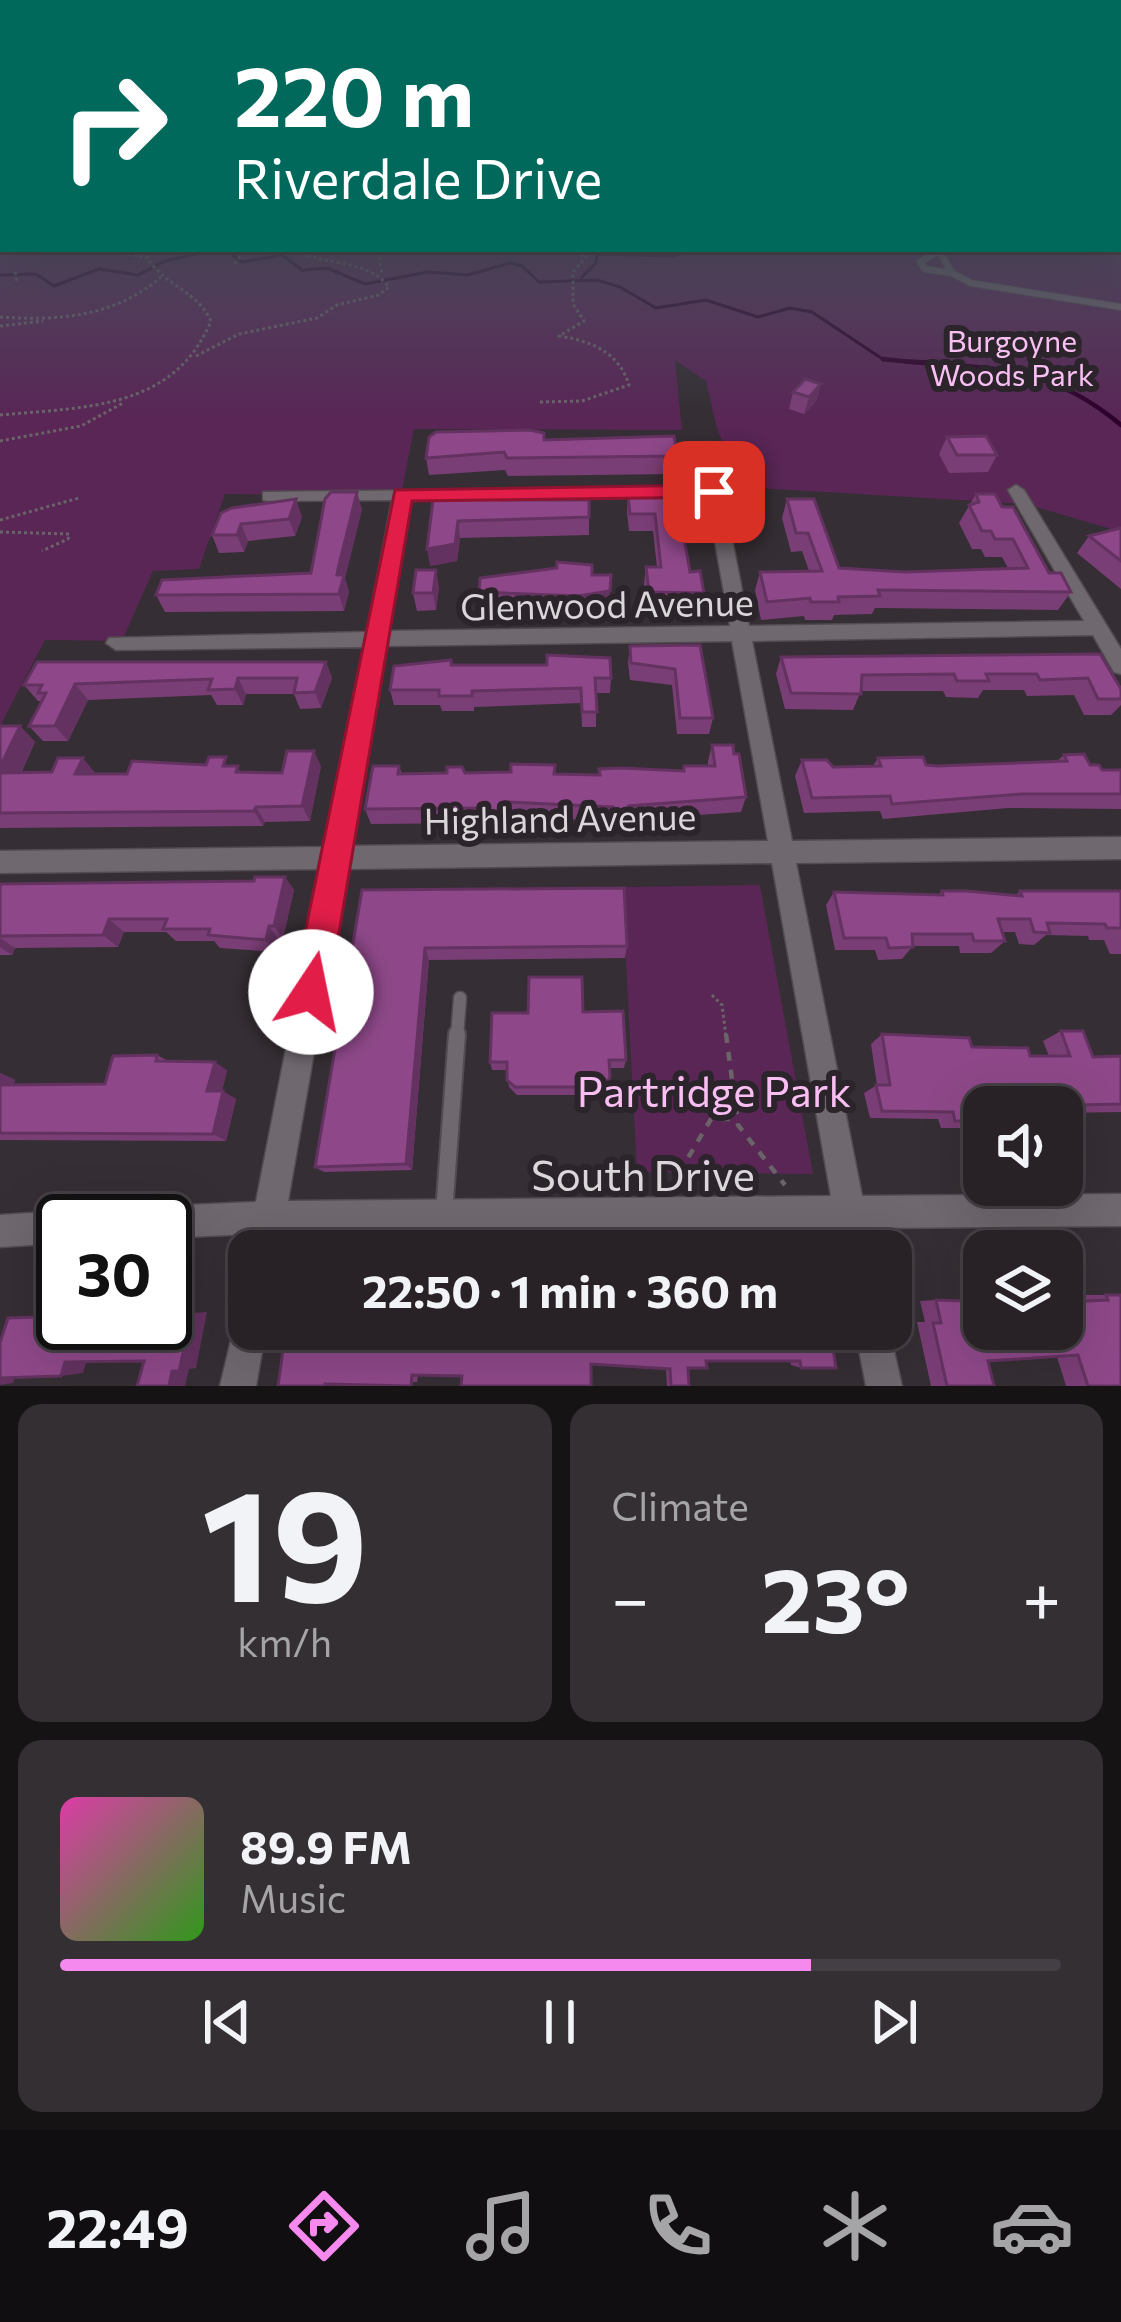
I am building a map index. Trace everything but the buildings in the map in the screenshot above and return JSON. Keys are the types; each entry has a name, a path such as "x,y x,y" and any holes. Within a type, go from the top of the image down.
{"street":[{"path":"706,447 853,1230"},
{"path":"1016,490 1121,666"},
{"path":"269,496 714,492"},
{"path":"267,1230 402,494"},
{"name":"Glenwood Avenue","path":"116,643 1099,628"},
{"name":"Highland Avenue","path":"0,862 1121,848"},
{"name":"South Drive","path":"192,1221 1121,1210"},
{"path":"0,1231 36,1229"},
{"path":"238,1386 245,1350"},
{"path":"876,1350 884,1386"}],"lane":[{"path":"994,287 1121,307"},
{"path":"444,1216 460,998"}],"path":[{"path":"0,326 51,321 124,304 147,287"},
{"path":"178,287 207,308 211,321 195,357"},
{"path":"0,441 81,426 239,334 316,318 337,305 379,296 385,287"},
{"path":"540,402 582,401 629,385 622,366 603,348 559,336 584,322 573,304 574,287"},
{"path":"0,316 51,321"},
{"path":"0,415 128,399"},
{"path":"0,520 80,498"},
{"path":"0,532 68,534 68,539 42,551"},
{"path":"712,995 722,1005 738,1119 808,1215"},
{"path":"654,1216 711,1119 738,1119"}],"green space":[{"name":"Burgoyne Woods Park","path":"0,287 1121,287 1121,532 1026,504 741,487 717,429 706,381 675,360 682,430 414,429 401,495 225,494 199,569 153,571 122,641 45,640 0,726"},
{"name":"Partridge Park","path":"760,885 813,1174 637,1172 622,887"}],"waterway":[{"path":"619,287 656,308 706,300 758,317 790,308 812,312 884,360 904,361"},
{"path":"883,359 904,361"},
{"path":"904,361 938,362"},
{"path":"904,361 1035,377 1091,403 1121,425"}],"route":[{"path":"311,992 402,494 714,492"}]}
